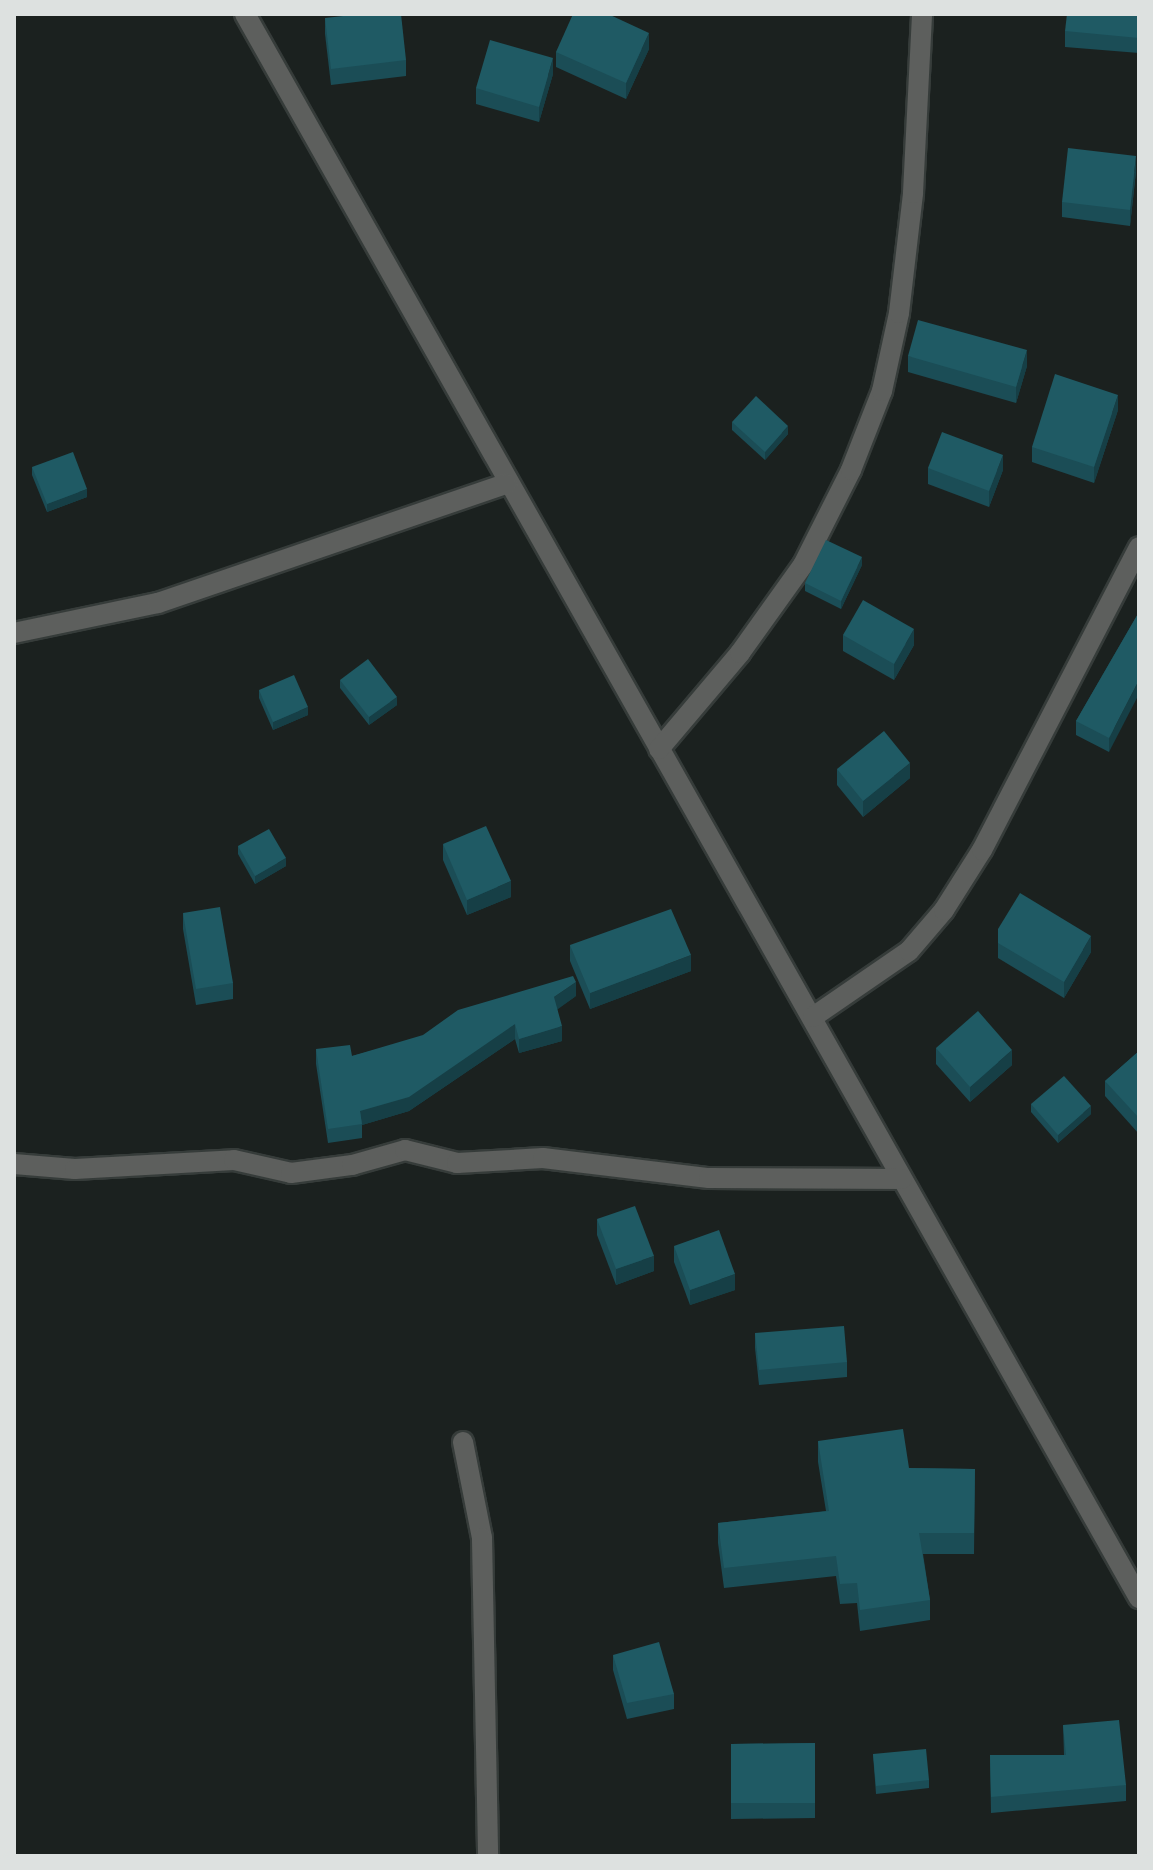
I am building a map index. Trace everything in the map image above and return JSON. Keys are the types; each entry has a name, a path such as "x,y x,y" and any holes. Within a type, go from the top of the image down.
{"street":[{"path":"245,14 506,484 813,1017 1139,1598"},
{"path":"659,749 740,653 803,565 851,470 882,391 899,313 913,193 922,14"},
{"path":"14,633 158,603 506,484"},
{"path":"813,1017 909,951 944,910 982,850 1139,547"},
{"path":"14,1164 75,1169 234,1160 291,1173 352,1165 405,1150 457,1163 543,1158 709,1178 902,1179"},
{"path":"463,1442 482,1538 488,1856"}],"building":[{"path":"401,14 406,60 331,69 325,18"},
{"path":"573,14 608,14 649,33 626,83 556,52"},
{"path":"1067,14 1139,14 1139,38 1065,31"},
{"path":"490,40 553,58 539,107 476,88"},
{"path":"1068,148 1136,156 1130,210 1062,202"},
{"path":"918,320 1027,350 1016,387 908,356"},
{"path":"1055,374 1118,395 1094,467 1032,447"},
{"path":"756,396 788,426 765,452 732,422"},
{"path":"942,432 1003,455 989,491 928,468"},
{"path":"73,452 87,489 47,504 32,467"},
{"path":"826,540 862,557 841,601 805,583"},
{"path":"863,600 914,629 894,664 843,635"},
{"path":"1139,612 1139,680 1109,738 1076,721"},
{"path":"368,659 397,697 369,717 340,680"},
{"path":"294,675 308,707 273,722 259,690"},
{"path":"884,731 910,763 863,801 837,769"},
{"path":"486,826 511,881 467,900 443,844"},
{"path":"269,829 286,858 255,876 238,846"},
{"path":"1020,893 1091,936 1064,982 998,943 998,929"},
{"path":"220,907 233,983 196,989 183,913"},
{"path":"671,909 691,955 590,993 570,945"},
{"path":"573,976 576,982 554,997 562,1026 519,1039 515,1024 409,1097 360,1111 362,1124 328,1129 316,1049 350,1045 352,1056 423,1035 458,1010"},
{"path":"978,1011 1012,1050 970,1087 936,1048"},
{"path":"1139,1051 1139,1118 1105,1081"},
{"path":"1064,1076 1091,1106 1058,1135 1031,1104"},
{"path":"635,1206 654,1256 616,1269 597,1219"},
{"path":"719,1230 735,1274 690,1290 674,1246"},
{"path":"844,1326 847,1362 759,1370 755,1333"},
{"path":"903,1429 909,1468 975,1469 974,1533 919,1533 930,1600 860,1610 857,1583 840,1584 836,1556 724,1568 718,1523 829,1511 818,1441"},
{"path":"659,1642 674,1694 627,1703 613,1655"},
{"path":"1119,1720 1126,1785 991,1797 990,1755 1066,1755 1063,1725"},
{"path":"815,1743 815,1803 731,1803 731,1744"},
{"path":"926,1749 929,1780 876,1786 873,1754"}]}
